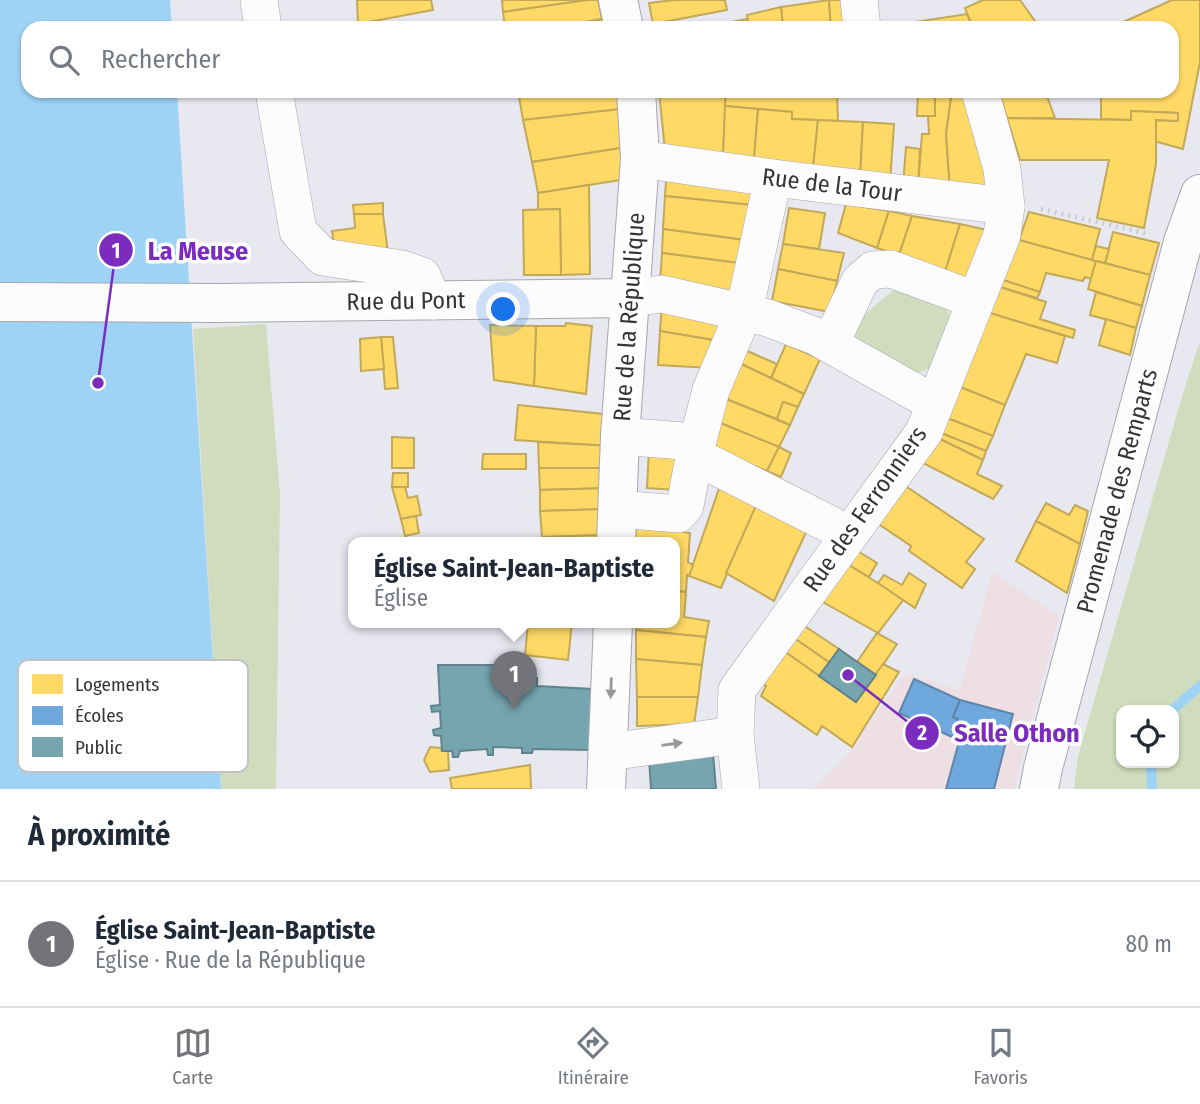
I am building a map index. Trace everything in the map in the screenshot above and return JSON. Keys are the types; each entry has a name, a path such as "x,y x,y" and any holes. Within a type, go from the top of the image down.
{"main road":[{"path":"618,0 622,21"},
{"name":"Rue de la République","path":"617,526 620,436 640,159 636,98"},
{"name":"Promenade des Remparts","path":"1040,789 1043,768 1184,242 1200,194"},
{"name":"Rue du Pont","path":"0,302 223,303 630,298"},
{"path":"607,771 613,628"}],"street":[{"path":"259,0 262,21"},
{"path":"859,0 861,21"},
{"path":"275,98 298,230 323,257 402,269 422,276 433,301"},
{"path":"982,98 1002,169 1005,215"},
{"name":"Rue de la Tour","path":"640,159 1005,215"},
{"path":"617,526 678,514 685,506 711,390 744,312 773,178"},
{"name":"Rue des Ferronniers","path":"741,789 735,735 737,690 923,432 1002,235 1005,215"},
{"path":"830,344 860,281 873,271 891,269 975,300"},
{"path":"630,298 662,294 768,318 815,336 934,402"},
{"path":"620,436 683,441 705,461 848,536"},
{"path":"607,771 735,735"}],"path":[{"path":"1005,215 1029,206 1184,242"}],"shaded area":[{"path":"992,572 1059,616 1014,789 814,789 849,753 905,673 960,690"}],"green space":[{"path":"896,288 947,310 952,322 931,368 914,374 864,350 855,336 861,317"},
{"path":"266,324 280,494 276,789 221,789 220,772 248,772 248,660 213,660 193,329"},
{"path":"1200,341 1200,789 1074,789 1078,756"}],"water":[{"path":"0,0 170,0 172,21 21,21 21,98 177,98 213,660 18,660 18,772 220,772 221,789 0,789"}],"building: Logements":[{"path":"357,0 431,0 433,10 374,21 358,21"},
{"path":"502,0 588,0 503,12"},
{"path":"598,0 602,19 504,21 503,12"},
{"path":"725,0 727,10 669,21 652,21 649,3"},
{"path":"829,0 830,21 782,21 781,7"},
{"path":"829,0 849,0 851,21 830,21"},
{"path":"983,0 1020,0 1035,21 970,21 965,8"},
{"path":"1172,0 1200,0 1200,62 1183,149 1154,141 1156,120 1178,121 1178,113 1131,111 1131,120 1101,119 1101,98 1179,98 1179,21 1126,21"},
{"path":"781,7 782,21 748,21 747,15"},
{"path":"967,14 970,21 921,21"},
{"path":"519,98 619,98 621,109 523,120"},
{"path":"660,98 726,98 723,155 665,150"},
{"path":"726,98 837,98 838,121 792,119 792,112 725,106"},
{"path":"918,98 935,98 935,116 917,116"},
{"path":"935,98 951,98 946,134 950,190 918,186 922,134 929,134 928,116 935,116"},
{"path":"951,98 972,98 995,193 950,190 946,134"},
{"path":"1001,98 1048,98 1055,118 1007,118"},
{"path":"725,106 758,109 754,159 723,155"},
{"path":"621,109 621,148 532,162 523,120"},
{"path":"758,109 792,112 792,119 818,120 813,168 754,159"},
{"path":"1131,111 1178,113 1178,121 1156,120 1156,164 1144,228 1097,218 1109,160 1020,160 1007,118 1131,120"},
{"path":"818,120 863,122 860,177 813,168"},
{"path":"863,122 894,124 890,183 860,177"},
{"path":"906,147 920,149 918,186 903,185"},
{"path":"621,148 621,180 538,193 532,162"},
{"path":"667,169 756,186 752,205 665,196"},
{"path":"589,185 590,274 561,275 560,209 538,210 538,193"},
{"path":"665,196 752,205 746,240 663,229"},
{"path":"383,203 383,214 354,214 353,205"},
{"path":"846,204 889,211 877,248 838,233"},
{"path":"789,208 825,213 819,249 783,244"},
{"path":"560,209 561,275 524,275 523,210"},
{"path":"889,211 912,216 899,255 877,248"},
{"path":"1029,212 1100,229 1092,260 1019,240"},
{"path":"354,214 383,214 388,253 334,245 332,231 355,228"},
{"path":"912,216 960,224 945,272 899,255"},
{"path":"960,224 987,230 970,281 945,272"},
{"path":"663,229 744,240 739,263 662,253"},
{"path":"1113,232 1159,243 1150,275 1105,263"},
{"path":"1019,240 1096,261 1091,279 1085,277 1083,281 1046,273 1040,292 1003,280"},
{"path":"783,244 844,253 837,281 778,269"},
{"path":"1096,246 1109,249 1105,263 1092,260"},
{"path":"662,253 739,263 733,295 660,283"},
{"path":"1096,261 1150,275 1142,306 1088,289"},
{"path":"778,269 837,281 830,312 772,301"},
{"path":"1003,280 1040,292 1037,298 1000,287"},
{"path":"1000,287 1046,302 1040,319 1075,330 1073,338 990,313"},
{"path":"1096,292 1142,306 1136,328 1090,315"},
{"path":"662,302 727,313 719,341 660,331"},
{"path":"990,313 1065,336 1057,363 1026,354 1005,405 960,387"},
{"path":"1106,319 1136,328 1130,355 1099,345"},
{"path":"566,323 592,326 586,394 534,386 536,326 565,326"},
{"path":"490,325 536,326 534,386 494,380"},
{"path":"660,331 719,341 711,368 658,365"},
{"path":"381,337 393,337 398,388 385,389"},
{"path":"381,337 384,369 361,371 360,339"},
{"path":"786,344 820,359 804,394 771,378"},
{"path":"745,350 777,364 771,378 739,363"},
{"path":"739,363 804,394 798,407 783,402 777,419 726,399"},
{"path":"960,387 1005,405 993,436 947,418"},
{"path":"726,399 790,425 779,447 718,422"},
{"path":"783,402 798,407 790,425 777,419"},
{"path":"518,405 613,415 611,446 515,440"},
{"path":"947,418 993,436 986,451 941,433"},
{"path":"718,422 779,447 767,471 709,447"},
{"path":"941,433 986,451 983,460 938,438"},
{"path":"392,437 414,438 414,468 392,468"},
{"path":"938,438 983,460 977,474 1002,486 993,499 921,462"},
{"path":"538,442 611,446 609,468 539,468"},
{"path":"779,447 791,453 781,477 767,471"},
{"path":"649,449 678,450 676,490 647,488"},
{"path":"483,454 526,454 526,469 482,469"},
{"path":"539,468 609,468 608,488 540,490"},
{"path":"393,473 408,473 408,487 392,487"},
{"path":"722,480 759,499 721,588 689,576"},
{"path":"904,485 984,539 966,562 975,569 962,588 909,551 911,546 877,523"},
{"path":"392,487 405,487 408,498 417,496 421,515 401,519"},
{"path":"608,488 606,509 540,511 540,490"},
{"path":"759,499 809,526 774,601 726,573"},
{"path":"1046,503 1069,515 1075,505 1088,511 1080,544 1036,521"},
{"path":"606,509 604,535 542,537 540,511"},
{"path":"416,516 419,533 405,536 401,519"},
{"path":"1036,521 1080,544 1067,593 1016,561"},
{"path":"636,526 690,533 688,562 693,565 689,576 687,575 686,592 680,591 680,537 635,537"},
{"path":"604,535 604,537 542,537"},
{"path":"856,550 877,563 869,577 847,564"},
{"path":"847,564 904,599 878,633 821,601"},
{"path":"909,573 926,584 915,608 878,583 884,575 902,585"},
{"path":"680,591 686,592 684,617 709,621 706,637 636,630 680,628"},
{"path":"803,625 839,649 830,663 794,638"},
{"path":"528,628 571,628 568,660 525,655"},
{"path":"636,630 706,637 702,665 636,659"},
{"path":"877,633 897,644 876,675 857,662"},
{"path":"794,638 830,663 819,676 784,651"},
{"path":"784,651 856,702 883,664 899,672 852,747 822,726 817,735 761,696 766,686 761,683"},
{"path":"636,659 702,665 698,697 637,697"},
{"path":"637,697 698,697 694,724 637,726"},
{"path":"430,747 448,751 449,770 430,772 424,760"},
{"path":"530,765 531,789 452,789 450,778"}],"building: Écoles":[{"path":"914,679 960,700 953,717 958,719 956,724 963,727 959,740 899,713"},
{"path":"960,700 1013,714 994,789 946,789 963,727 956,724 958,719 953,717"}],"building: Public":[{"path":"839,649 876,675 856,702 819,676"},
{"path":"438,665 501,665 501,684 529,685 530,679 537,678 537,686 593,689 591,750 533,749 532,753 522,753 522,748 493,747 493,755 488,755 487,749 460,751 458,757 453,757 452,751 442,751 441,736 434,735 433,730 441,728 440,711 432,712 431,706 440,705"},
{"path":"713,753 716,789 651,789 649,759"}],"waterway":[{"path":"1178,705 1200,686"},
{"path":"1151,768 1152,789"}],"place":[{"name":"La Meuse","path":"98,383"},
{"name":"Salle Othon","path":"848,675"},
{"name":"Église Saint-Jean-Baptiste","path":"514,709"}]}
